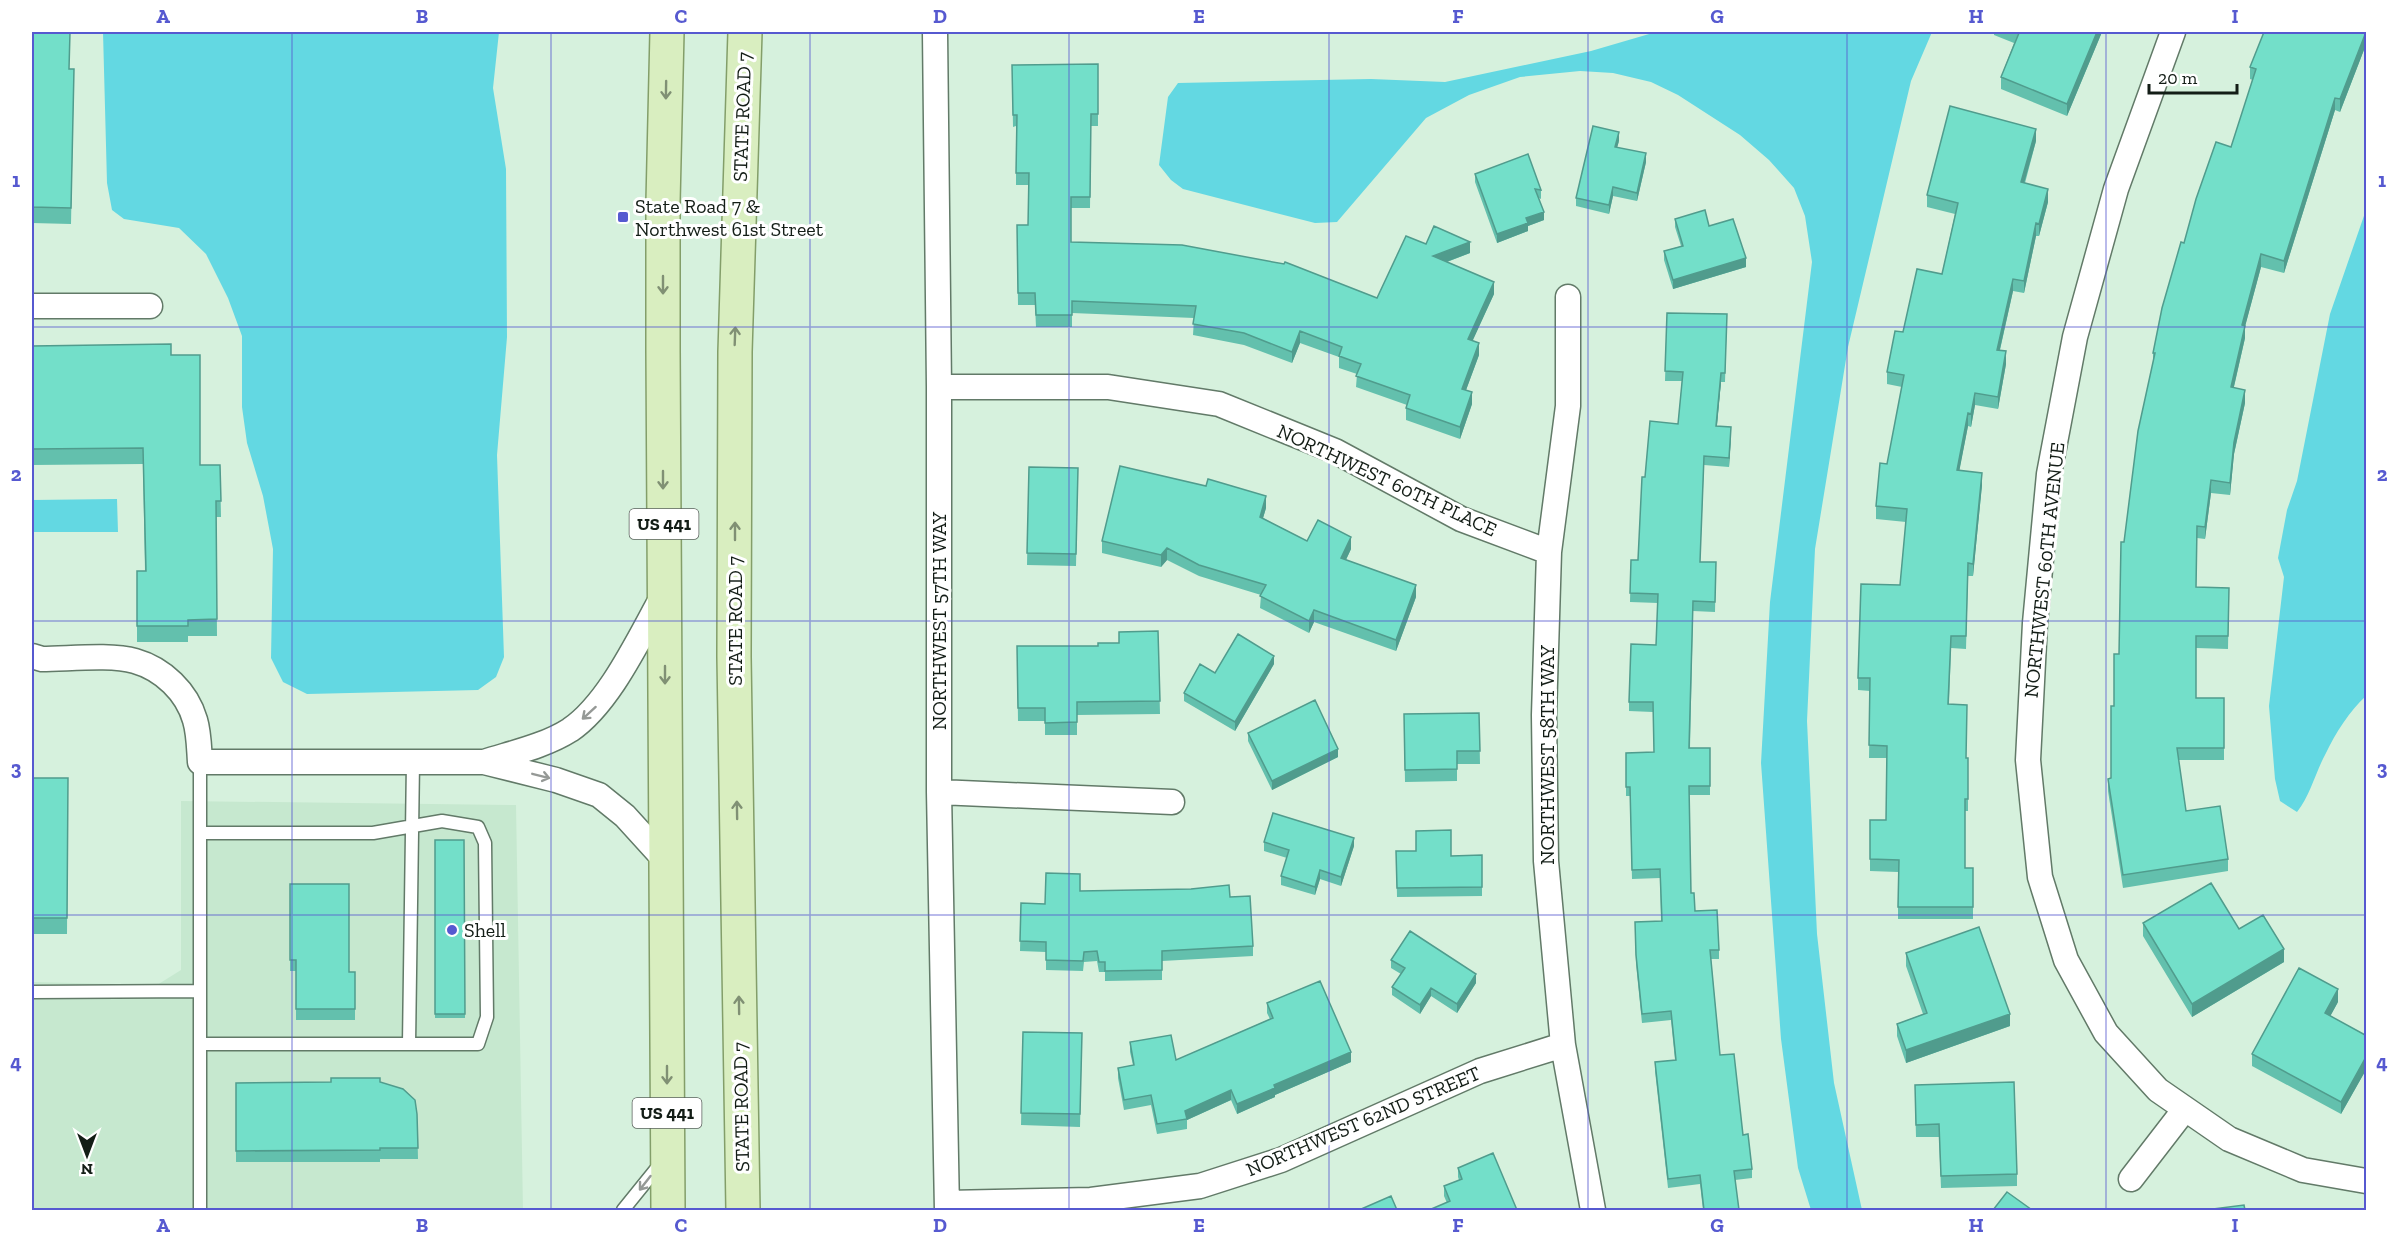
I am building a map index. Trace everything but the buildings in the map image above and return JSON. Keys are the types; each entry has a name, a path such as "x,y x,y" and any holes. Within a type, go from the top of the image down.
{"main road":[{"name":"US 441","path":"667,32 663,202 668,1210"},
{"name":"STATE ROAD 7","path":"743,1210 734,657 735,399 745,32"}],"street":[{"name":"NORTHWEST 57TH WAY","path":"935,32 939,387 939,792 947,1207"},
{"name":"NORTHWEST 60TH AVENUE","path":"2173,32 2116,189 2075,337 2049,474 2035,623 2028,760 2040,877 2066,960 2106,1033 2158,1090 2229,1139 2303,1170 2367,1181"},
{"name":"NORTHWEST 58TH WAY","path":"1568,297 1568,406 1549,552 1544,715 1546,861 1563,1045 1593,1210"},
{"path":"32,306 150,306"},
{"name":"NORTHWEST 60TH PLACE","path":"939,387 1108,387 1219,404 1335,451 1461,519 1549,552"},
{"path":"484,762 545,742 570,730 600,704 664,593"},
{"path":"35,660 133,660 150,666 171,681 185,697 195,720 201,762 484,762 556,780 599,795 625,816 665,860"},
{"path":"939,792 1172,802"},
{"name":"NORTHWEST 62ND STREET","path":"947,1207 1091,1200 1200,1186 1281,1160 1480,1071 1563,1045"},
{"path":"2132,1179 2185,1109"}],"lane":[{"path":"201,762 201,1210"},
{"path":"409,1044 413,762"},
{"path":"201,833 373,833 442,821 478,827 485,843 487,1017 478,1044 201,1044"},
{"path":"32,993 201,991"},
{"path":"622,1210 667,1155"}],"shaded area":[{"path":"181,801 516,805 523,1210 32,1210 32,982 157,985 181,970"}],"water":[{"path":"103,32 499,32 493,88 506,169 507,337 497,455 504,657 496,677 478,690 307,694 283,682 271,658 273,549 263,496 247,443 242,407 242,336 228,298 206,254 179,228 124,219 112,210 107,183"},
{"path":"1656,32 1932,32 1911,81 1848,347 1815,549 1807,721 1817,934 1834,1083 1862,1210 1811,1210 1798,1168 1781,1039 1761,763 1770,602 1812,262 1805,216 1794,188 1769,160 1740,135 1678,95 1651,82 1613,73 1580,71 1520,77 1469,95 1426,118 1337,222 1315,223 1183,189 1171,180 1159,165 1168,97 1178,83 1371,79 1445,82 1591,51"},
{"path":"2366,210 2366,696 2338,730 2297,812 2280,801 2275,779 2269,706 2284,577 2278,558 2287,510 2297,481 2330,314"},
{"path":"117,499 118,532 32,532 32,500"}],"place":[{"name":"State Road 7 & Northwest 61st Street","path":"623,217"},
{"name":"Shell","path":"452,930"}]}
